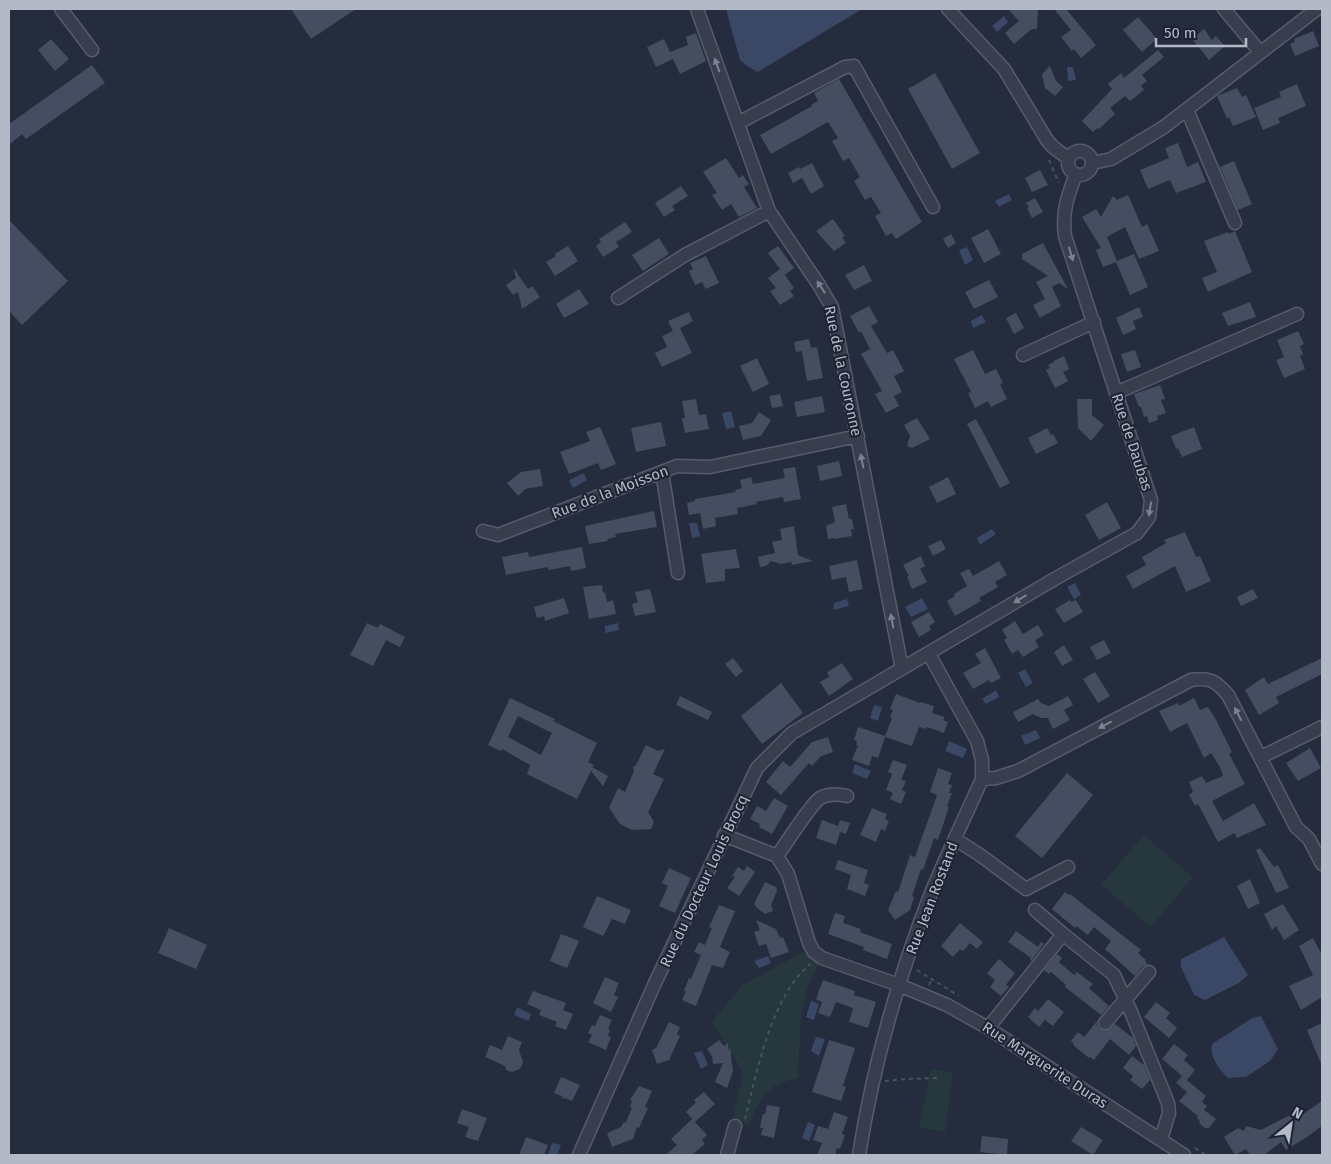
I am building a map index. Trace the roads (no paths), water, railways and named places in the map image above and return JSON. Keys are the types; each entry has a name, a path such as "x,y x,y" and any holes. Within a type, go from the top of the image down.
{"street":[{"path":"61,9 92,50"},
{"name":"Rue de la Couronne","path":"697,9 769,211 820,285 832,307 902,668"},
{"path":"948,9 1004,69 1047,140 1069,159"},
{"path":"1224,9 1260,52"},
{"path":"1092,163 1111,159 1164,127 1317,9"},
{"path":"738,123 845,67 854,66 933,207"},
{"path":"1187,110 1234,223"},
{"path":"1082,152 1090,155 1092,163 1092,167 1084,175 1076,174 1069,168 1069,159 1074,153 1082,152"},
{"name":"Rue de Daubas","path":"902,668 1137,533 1149,516 1151,500 1070,252 1063,221 1064,209 1076,174"},
{"path":"618,298 685,255 769,211"},
{"path":"1116,393 1297,314"},
{"path":"1023,355 1094,322"},
{"name":"Rue de la Moisson","path":"483,531 498,535 677,466 710,467 858,436"},
{"path":"662,472 678,573"},
{"name":"Rue Jean Rostand","path":"859,1155 874,1071 899,985 931,893 982,778 982,760 977,741 929,654"},
{"name":"Rue du Docteur Louis Brocq","path":"579,1155 651,992 757,768 792,733 902,668"},
{"path":"982,778 996,778 1018,771 1169,690 1191,680 1207,678 1216,683 1228,695 1296,828 1309,839 1322,864"},
{"path":"1261,757 1322,727"},
{"path":"724,835 778,856 819,798 834,793 847,796"},
{"path":"955,839 980,854 1026,889 1068,867"},
{"name":"Rue Marguerite Duras","path":"778,856 788,874 809,943 814,952 819,956 899,985 947,1005 988,1028 1184,1155"},
{"path":"1035,910 1114,975 1126,999 1168,1103 1170,1113 1161,1139"},
{"path":"988,1028 1063,934"},
{"path":"1105,1023 1149,972"},
{"path":"727,1155 735,1126"}],"water":[{"path":"726,9 862,9 758,72 740,60"},
{"path":"1004,16 1008,22 997,32 992,26"},
{"path":"1067,67 1073,67 1076,80 1068,81"},
{"path":"1009,194 1012,200 999,207 995,201"},
{"path":"967,247 973,260 965,265 959,250"},
{"path":"982,315 986,322 973,328 971,321"},
{"path":"731,411 735,427 726,429 722,413"},
{"path":"584,473 587,480 573,488 569,480"},
{"path":"689,523 697,523 700,536 692,538"},
{"path":"992,529 996,534 980,545 977,538"},
{"path":"1075,583 1081,595 1074,599 1067,587"},
{"path":"922,598 928,609 911,617 905,607"},
{"path":"847,599 849,606 833,610 834,603"},
{"path":"618,623 619,630 605,633 605,626"},
{"path":"1025,669 1033,683 1026,687 1018,673"},
{"path":"996,690 999,697 986,704 982,699"},
{"path":"874,705 882,707 878,721 870,718"},
{"path":"1036,730 1040,738 1025,745 1021,736"},
{"path":"949,741 967,749 963,758 945,751"},
{"path":"855,764 871,771 867,779 852,773"},
{"path":"1224,937 1248,975 1239,983 1205,1000 1194,995 1181,967 1181,959"},
{"path":"768,956 771,963 759,968 754,961"},
{"path":"811,1001 819,1004 814,1020 806,1017"},
{"path":"517,1007 531,1014 529,1021 514,1015"},
{"path":"1261,1016 1278,1049 1270,1061 1246,1077 1228,1078 1213,1058 1212,1044 1252,1018"},
{"path":"816,1037 825,1039 819,1056 811,1051"},
{"path":"702,1051 708,1065 701,1069 694,1053"},
{"path":"808,1122 815,1125 809,1141 802,1138"},
{"path":"552,1143 561,1145 557,1155 548,1155"}]}
